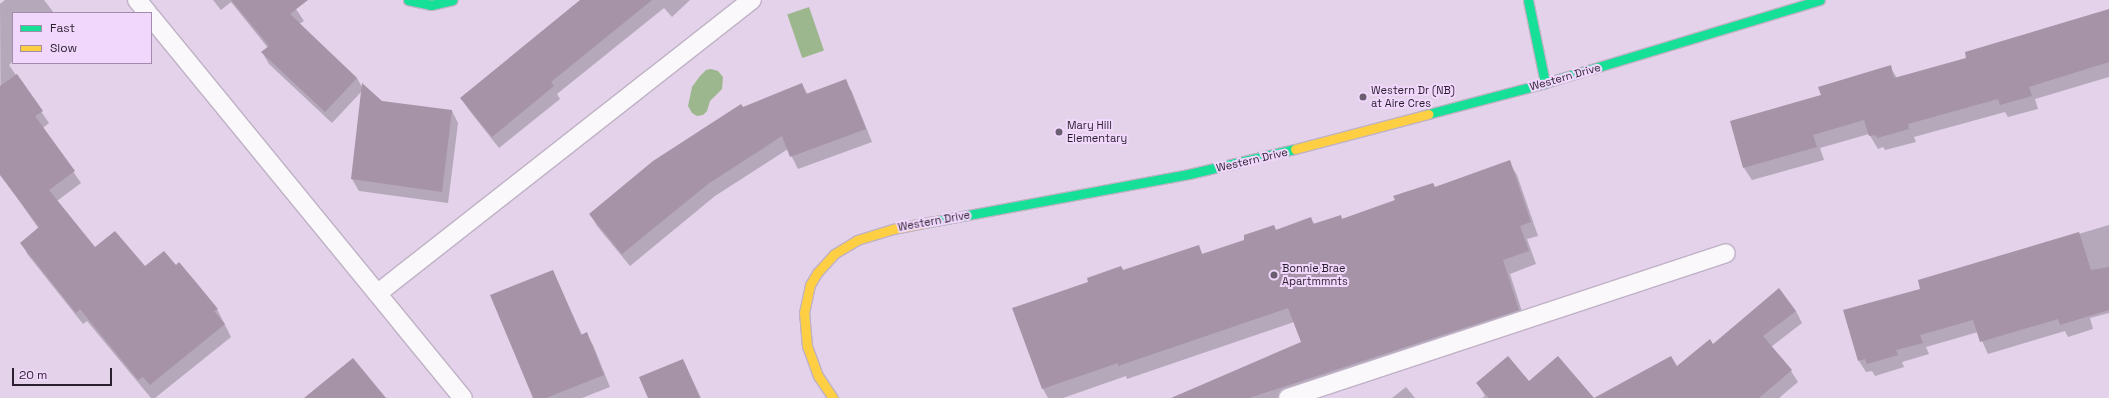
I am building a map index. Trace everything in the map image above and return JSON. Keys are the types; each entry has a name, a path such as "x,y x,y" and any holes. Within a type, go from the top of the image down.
{"street":[{"path":"408,0 431,5 452,0"},
{"path":"1528,0 1545,83"},
{"name":"Western Drive","path":"833,398 818,376 811,360 807,346 804,313 810,285 817,273 834,254 857,240 893,229 1189,174 1265,157 1545,83 1820,0"}],"lane":[{"path":"137,0 147,12"},
{"path":"378,293 752,0"},
{"path":"152,18 463,398"},
{"path":"1288,398 1726,253"}],"shaded area":[{"path":"809,7 824,50 802,58 787,14"},
{"path":"711,69 718,71 723,77 722,89 710,101 707,111 703,115 697,116 692,113 688,106 692,87 706,70"}],"building":[{"path":"231,0 308,0 290,14 357,78 325,112 261,52 269,46"},
{"path":"580,0 652,0 551,82 554,86 492,137 460,98"},
{"path":"2109,9 2109,62 2029,87 2032,96 2000,105 1998,99 1908,124 1909,129 1877,138 1876,135 1869,136 1864,120 1813,135 1817,147 1743,168 1730,121 1821,95 1818,87 1891,65 1894,78 1966,58 1965,52"},
{"path":"17,74 43,111 35,116 75,171 49,190 95,247 115,231 145,266 164,251 176,265 179,262 200,287 218,309 214,311 225,324 150,385 143,377 138,380 80,309 76,313 20,243 39,227 0,175 0,86"},
{"path":"846,79 866,129 790,157 782,136 708,184 622,254 589,214 653,161 741,104 743,107 802,83 806,94"},
{"path":"362,83 382,101 452,110 442,192 351,179"},
{"name":"Bonnie Brae Apartmmnts","path":"1510,160 1531,222 1520,226 1529,251 1503,260 1519,310 1249,398 1171,398 1301,342 1288,308 1118,366 1118,363 1042,389 1012,308 1088,282 1087,278 1121,266 1123,270 1199,245 1202,254 1244,240 1244,235 1274,225 1276,230 1311,217 1313,224 1341,215 1342,219 1395,200 1393,196 1433,183 1435,187"},
{"path":"2079,232 2091,270 2109,267 2109,310 2060,325 2058,319 1980,342 1973,320 1920,335 1923,343 1896,350 1898,355 1867,364 1865,359 1858,361 1843,310 1920,289 1918,280"},
{"path":"553,270 581,335 587,332 604,375 546,398 533,398 490,295"},
{"path":"1779,288 1796,311 1763,336 1792,370 1759,398 1594,398 1671,356 1677,366 1710,339 1713,344"},
{"path":"1508,356 1529,381 1558,356 1594,398 1489,398 1476,383"},
{"path":"353,358 386,398 304,398"},
{"path":"683,359 700,398 648,398 639,377"}],"traffic: fast":[{"path":"408,0 431,5 452,0"},
{"path":"1528,0 1545,83"},
{"path":"1428,114 1545,83 1820,0"},
{"path":"930,222 1189,174 1295,149"}],"traffic: slow":[{"path":"1295,149 1428,114"},
{"path":"833,398 818,376 807,346 804,313 810,285 817,273 834,254 857,240 893,229 930,222"}],"place":[{"name":"Western Dr (NB) at Aire Cres","path":"1363,97"},
{"name":"Mary Hill Elementary","path":"1059,132"},
{"name":"Bonnie Brae Apartmmnts","path":"1274,275"}]}
